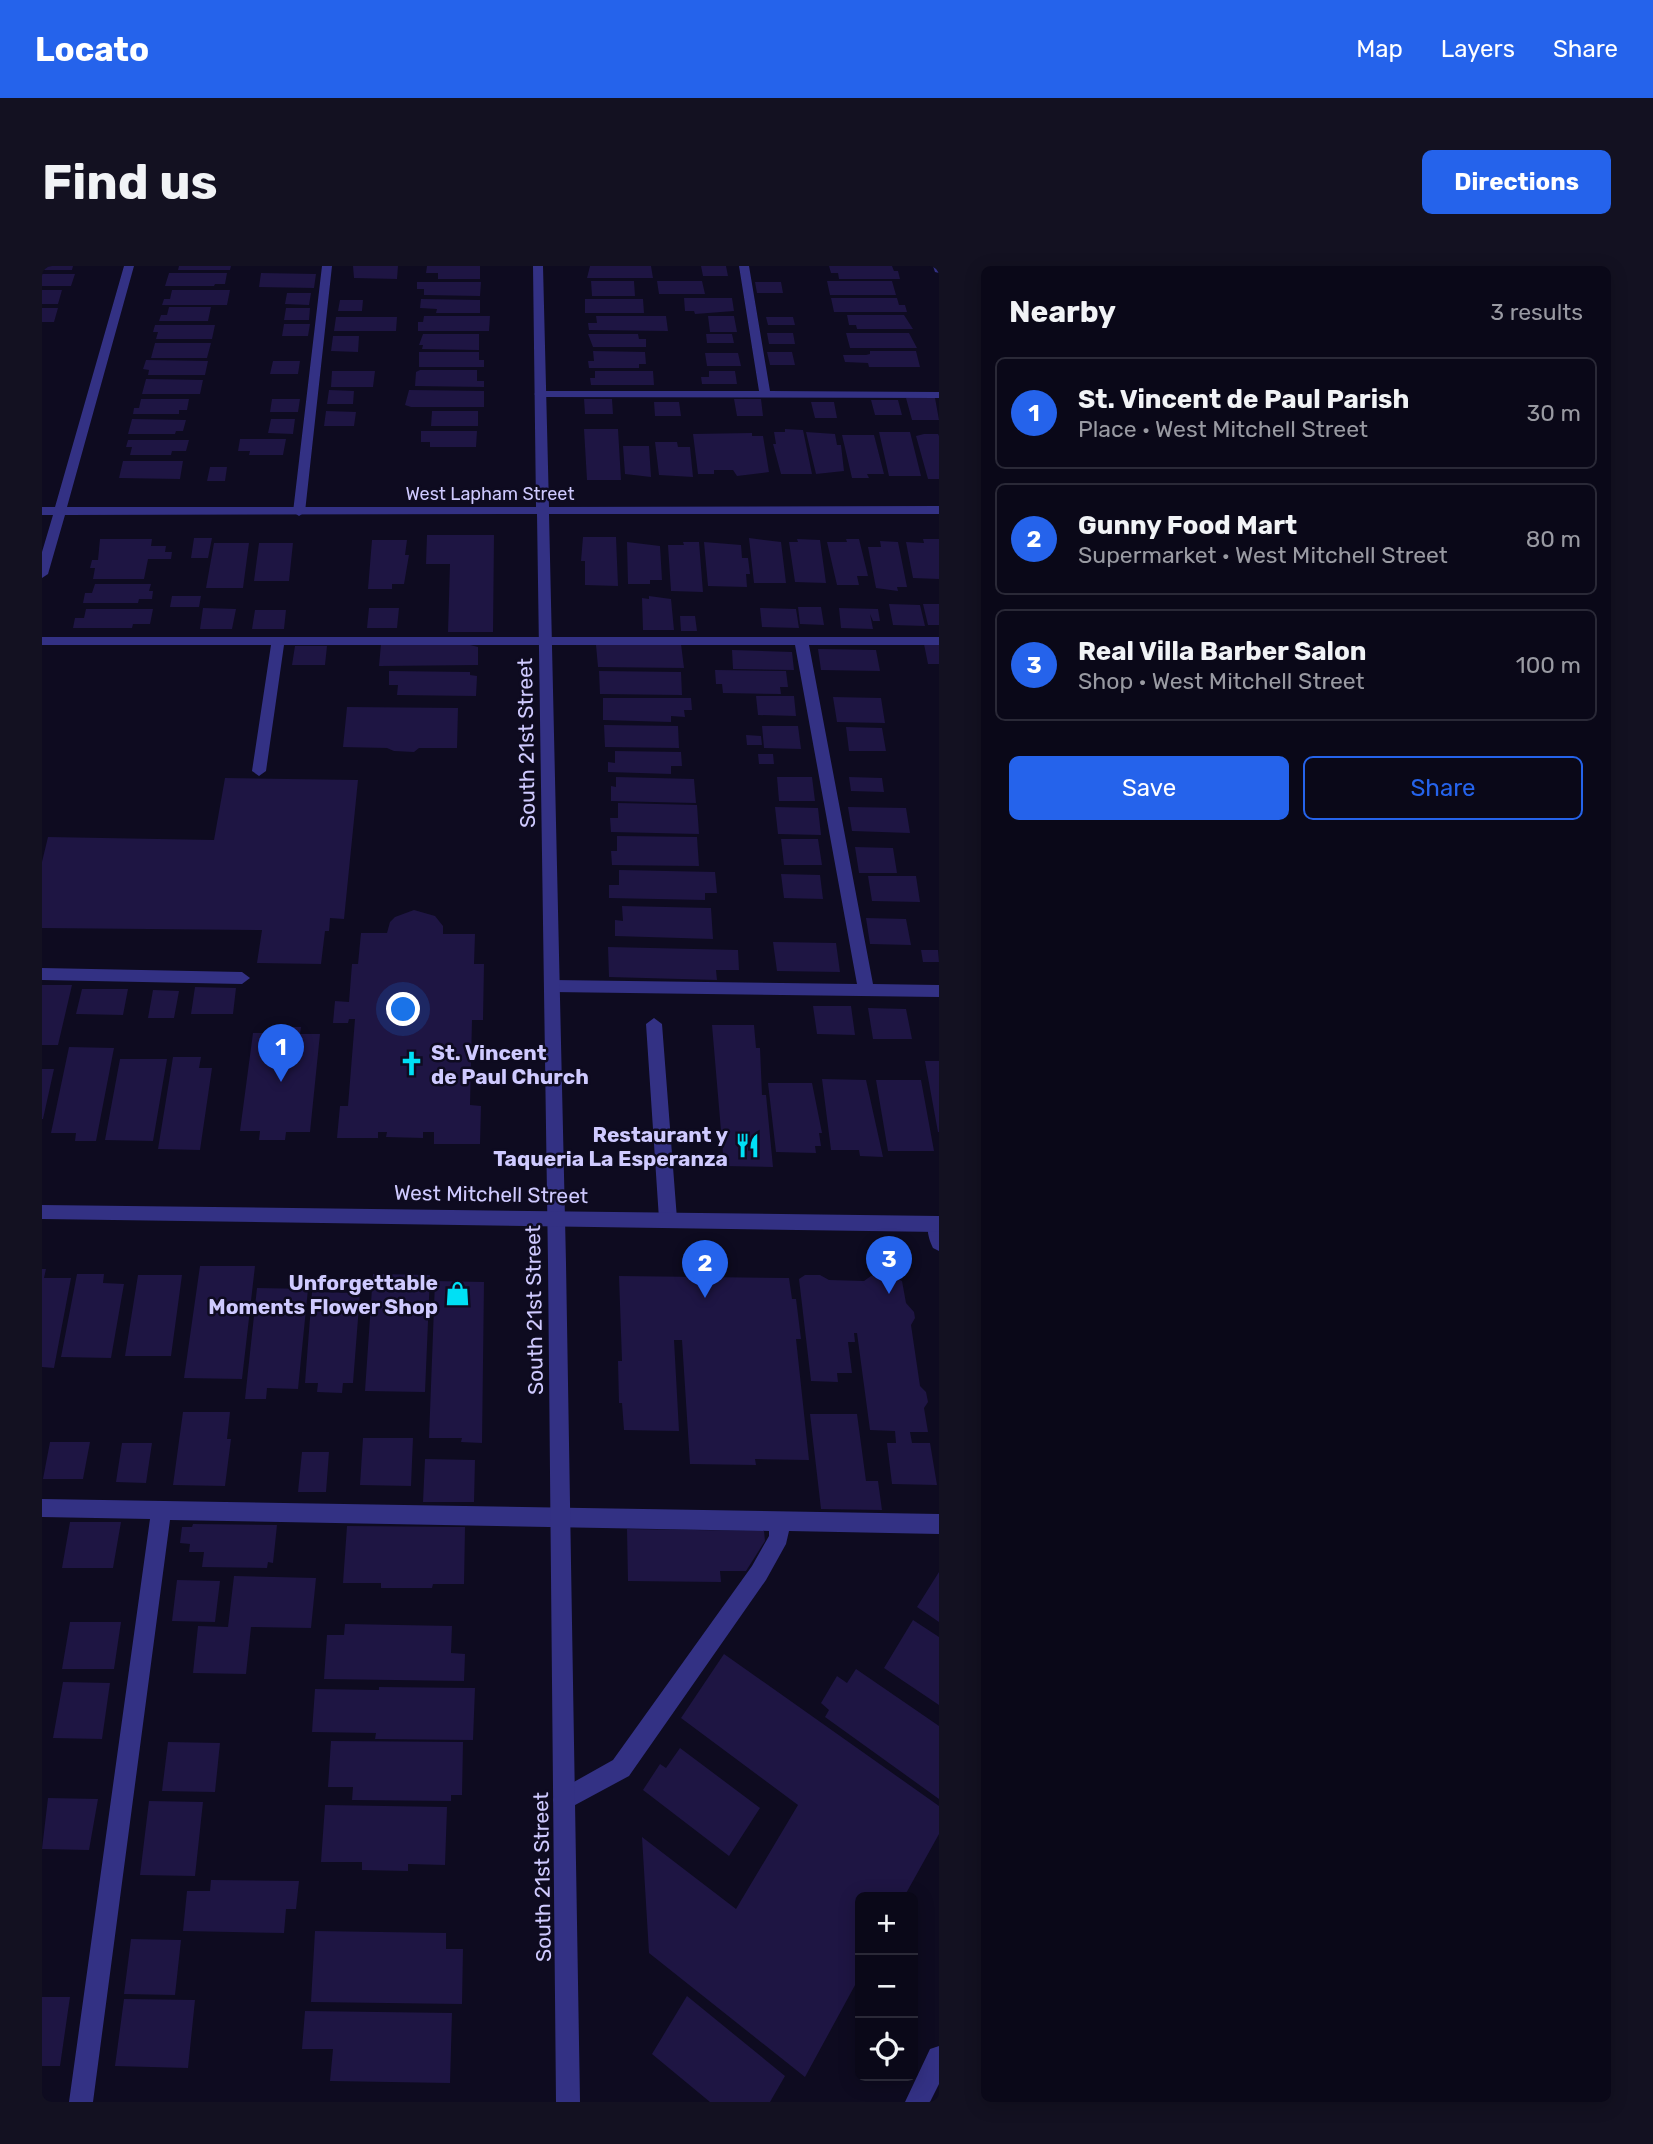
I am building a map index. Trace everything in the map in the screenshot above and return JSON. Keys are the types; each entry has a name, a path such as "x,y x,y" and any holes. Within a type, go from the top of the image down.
{"street":[{"path":"42,574 129,266"},
{"path":"299,512 327,266"},
{"name":"South 21st Street","path":"538,266 547,640 568,2102"},
{"path":"744,266 765,395"},
{"path":"540,394 939,395"},
{"name":"West Lapham Street","path":"42,511 939,510"},
{"path":"801,640 866,990"},
{"path":"42,641 939,641"},
{"path":"259,771 278,641"},
{"path":"42,974 242,978"},
{"path":"552,986 939,991"},
{"path":"654,1024 668,1219"},
{"name":"West Mitchell Street","path":"42,1212 938,1224"},
{"path":"938,1224 939,1243"},
{"path":"42,1508 939,1524"},
{"path":"81,2102 161,1509"},
{"path":"564,1800 621,1768 759,1573 779,1537 778,1521"},
{"path":"916,2102 939,2058"}],"building":[{"path":"42,266 73,266 72,270 42,270"},
{"path":"179,266 231,266 230,270 178,270"},
{"path":"353,266 398,266 397,279 354,278"},
{"path":"427,266 480,266 480,279 438,279 438,273 426,273"},
{"path":"590,266 651,266 653,278 587,278"},
{"path":"701,266 726,266 728,276 703,276"},
{"path":"829,266 892,266 894,271 898,271 900,279 839,279 838,273 831,273"},
{"path":"169,273 227,273 225,284 165,286"},
{"path":"261,273 316,274 314,288 259,287"},
{"path":"42,274 75,274 71,286 42,286"},
{"path":"591,281 634,281 635,296 592,296"},
{"path":"657,281 702,281 705,294 659,294"},
{"path":"827,281 892,281 896,295 830,295"},
{"path":"417,282 481,282 480,296 424,295 424,289 417,289"},
{"path":"755,282 781,282 783,293 757,293"},
{"path":"42,290 62,290 58,304 42,304"},
{"path":"172,290 230,290 227,305 162,305 164,299 170,299"},
{"path":"287,293 311,293 309,305 285,304"},
{"path":"684,298 732,298 734,311 695,314 694,311 685,311"},
{"path":"831,298 897,298 899,305 905,305 907,312 834,312"},
{"path":"421,299 480,300 480,313 436,313 437,309 420,308"},
{"path":"585,299 643,299 644,313 585,313"},
{"path":"340,300 363,300 362,311 338,311"},
{"path":"169,307 211,307 208,321 159,321 161,315 167,315"},
{"path":"42,308 58,308 54,322 42,322"},
{"path":"286,308 310,308 309,320 284,320"},
{"path":"847,315 904,315 913,329 857,329 856,325 849,325"},
{"path":"424,316 490,316 489,331 418,331 418,322 423,322"},
{"path":"596,316 666,316 668,331 589,330 588,323 597,323"},
{"path":"708,316 734,316 737,332 710,332"},
{"path":"336,317 397,317 396,331 334,331"},
{"path":"766,317 793,317 795,325 768,325"},
{"path":"284,324 310,324 308,336 282,336"},
{"path":"155,325 215,325 212,339 156,339 158,332 153,332"},
{"path":"767,333 793,333 795,344 769,344"},
{"path":"846,333 909,333 917,348 850,348"},
{"path":"423,334 479,334 479,350 422,349 423,345 419,345"},
{"path":"588,334 638,334 639,339 646,339 646,347 593,347"},
{"path":"706,334 732,334 734,343 707,343"},
{"path":"333,336 359,336 358,352 331,351"},
{"path":"155,343 211,343 207,358 151,358"},
{"path":"593,351 645,352 646,364 639,364 639,368 589,368 588,361 594,361"},
{"path":"870,351 916,351 920,367 869,367 868,363 845,362 843,355 866,355 870,354"},
{"path":"419,352 479,352 479,360 484,360 484,367 419,367"},
{"path":"767,352 792,352 795,365 770,365"},
{"path":"705,353 738,353 741,366 707,366"},
{"path":"146,360 208,361 205,375 148,375 149,370 143,369"},
{"path":"273,361 300,361 298,374 270,374"},
{"path":"477,370 477,381 484,381 484,387 415,386 416,372"},
{"path":"332,371 375,371 373,387 331,387"},
{"path":"595,371 653,371 654,385 591,385 590,378 595,378"},
{"path":"709,371 735,371 737,384 702,384 701,377 709,377"},
{"path":"146,379 203,380 200,394 142,394"},
{"path":"329,390 354,391 353,404 327,404"},
{"path":"409,390 484,391 484,407 411,407 405,405"},
{"path":"906,398 935,398 939,420 912,420"},
{"path":"141,399 189,399 187,410 179,410 179,414 133,414 134,408 139,408"},
{"path":"272,399 300,399 298,412 270,412"},
{"path":"584,399 612,399 613,414 585,414"},
{"path":"734,399 761,399 763,416 737,416"},
{"path":"871,400 898,400 902,415 875,415"},
{"path":"654,402 679,402 681,416 655,416"},
{"path":"811,402 834,402 837,418 815,418"},
{"path":"326,411 356,412 354,426 324,426"},
{"path":"432,411 478,411 478,426 431,426"},
{"path":"132,419 186,420 183,431 176,431 175,434 128,434"},
{"path":"271,419 295,419 293,434 268,433"},
{"path":"584,429 618,429 621,480 587,480"},
{"path":"785,429 803,430 812,474 781,474 773,444 776,444 774,432 785,432"},
{"path":"421,431 477,431 476,447 430,447 430,442 421,442"},
{"path":"806,432 835,434 837,445 841,445 844,471 816,474"},
{"path":"879,432 910,432 921,476 889,476"},
{"path":"752,433 752,436 763,436 769,472 737,476 733,470 714,470 714,474 698,474 693,434"},
{"path":"842,435 874,435 884,474 867,474 869,478 852,478"},
{"path":"916,436 939,436 939,479 928,479"},
{"path":"240,439 286,439 283,455 249,455 250,451 238,451"},
{"path":"128,440 189,440 186,451 172,451 171,455 130,455 132,447 126,447"},
{"path":"655,442 677,442 678,447 690,447 693,477 659,475"},
{"path":"623,446 649,446 651,477 625,474"},
{"path":"123,461 183,461 180,479 119,478"},
{"path":"210,467 227,467 225,481 207,481"},
{"path":"427,535 494,535 493,632 448,632 450,564 426,564"},
{"path":"583,537 616,537 618,586 585,585 585,561 581,561"},
{"path":"194,538 212,538 208,558 191,558"},
{"path":"749,538 781,542 786,583 754,583"},
{"path":"100,539 152,539 151,546 166,546 165,552 172,552 171,559 148,559 144,579 93,579 95,568 90,568 92,560 98,560"},
{"path":"797,539 820,540 826,583 795,582 789,542 798,542"},
{"path":"846,539 859,539 868,576 857,576 859,585 837,585 827,542 847,542"},
{"path":"923,539 939,539 939,579 913,578 906,542 924,543"},
{"path":"372,540 407,540 405,555 409,555 404,584 392,584 392,589 368,589"},
{"path":"880,541 898,542 907,587 897,587 898,591 876,588 868,547 881,547"},
{"path":"627,542 660,546 662,580 650,580 650,584 628,584"},
{"path":"683,542 699,542 703,592 671,591 668,545 684,545"},
{"path":"704,542 741,545 742,558 748,558 750,574 746,574 747,587 708,586"},
{"path":"214,543 249,543 243,588 206,588"},
{"path":"259,543 293,543 289,581 254,581"},
{"path":"95,584 151,584 149,591 153,591 152,599 139,599 138,603 83,603 85,593 92,593"},
{"path":"172,596 201,596 199,607 170,607"},
{"path":"649,596 671,599 674,630 643,630 642,598 649,599"},
{"path":"889,604 920,605 925,626 893,625"},
{"path":"923,604 939,604 939,625 928,625"},
{"path":"798,607 821,607 824,625 800,624"},
{"path":"203,608 236,609 232,629 200,629"},
{"path":"369,608 399,608 397,628 367,628"},
{"path":"760,608 796,609 799,628 762,627"},
{"path":"839,608 878,609 880,621 873,621 870,614 873,629 841,628"},
{"path":"86,609 153,609 150,624 133,624 132,628 73,628 75,618 84,618"},
{"path":"255,610 286,610 284,629 252,629"},
{"path":"680,616 695,616 697,631 681,631"},
{"path":"381,644 470,645 478,647 478,665 379,666"},
{"path":"681,644 684,668 598,667 596,645"},
{"path":"924,644 939,644 939,664 928,664"},
{"path":"295,646 327,646 325,665 292,665"},
{"path":"818,649 876,650 880,671 821,670"},
{"path":"732,650 792,652 794,670 733,669"},
{"path":"715,670 786,671 788,687 780,687 781,694 723,693 722,684 716,684"},
{"path":"389,671 470,672 470,675 477,676 476,696 397,695 398,685 389,685"},
{"path":"599,671 681,672 682,695 600,694"},
{"path":"756,696 794,696 796,716 758,715"},
{"path":"833,697 881,698 885,723 837,722"},
{"path":"603,698 691,698 692,710 684,710 685,717 671,716 671,722 603,720"},
{"path":"347,707 458,708 457,748 419,748 414,752 343,747"},
{"path":"604,725 678,726 679,748 605,747"},
{"path":"762,726 798,726 801,749 764,748"},
{"path":"846,727 882,728 886,751 849,751"},
{"path":"746,735 761,736 762,745 747,745"},
{"path":"615,751 681,752 682,766 671,766 671,774 608,772 608,762 615,763"},
{"path":"758,754 773,754 774,764 759,764"},
{"path":"616,777 694,779 696,803 611,801 611,786 616,787"},
{"path":"777,777 812,777 815,801 779,801"},
{"path":"849,777 882,778 884,792 851,791"},
{"path":"225,778 358,780 344,919 330,918 329,931 325,931 321,964 257,963 262,930 42,928 42,862 48,837 214,840"},
{"path":"618,803 697,805 699,834 611,832 610,818 618,818"},
{"path":"775,807 818,808 821,835 778,834"},
{"path":"848,807 906,808 910,833 852,831"},
{"path":"617,836 697,837 699,866 612,865 611,851 617,851"},
{"path":"781,839 818,839 822,865 784,865"},
{"path":"855,847 893,848 897,873 859,873"},
{"path":"619,870 715,872 717,893 705,893 705,900 609,898 609,885 619,885"},
{"path":"781,874 820,875 823,899 784,898"},
{"path":"868,876 916,876 920,902 872,901"},
{"path":"622,906 711,908 713,939 615,936 615,920 623,921"},
{"name":"St. Vincent de Paul Church","path":"414,910 435,916 443,926 443,934 475,934 474,964 484,964 483,1020 472,1020 470,1105 481,1106 480,1144 434,1144 434,1132 423,1132 423,1138 386,1137 387,1132 378,1132 378,1138 337,1138 340,1106 348,1106 355,1019 349,1019 348,1023 333,1023 335,1001 349,1002 352,964 358,964 361,933 387,933 390,922 395,917"},
{"path":"866,918 906,919 911,945 870,944"},
{"path":"773,942 836,943 840,972 777,971"},
{"path":"608,947 738,950 739,970 716,970 717,980 609,977"},
{"path":"921,950 938,950 939,962 923,962"},
{"path":"42,985 72,985 58,1045 42,1045"},
{"path":"195,987 236,988 233,1014 191,1014"},
{"path":"82,989 128,989 123,1015 76,1014"},
{"path":"153,990 179,991 174,1018 148,1018"},
{"path":"813,1006 851,1006 855,1035 817,1034"},
{"path":"868,1008 906,1009 912,1039 873,1039"},
{"path":"712,1025 754,1025 756,1048 760,1048 762,1095 766,1095 773,1167 724,1166"},
{"path":"278,1027 301,1027 300,1034 320,1034 310,1132 286,1132 285,1140 259,1140 260,1131 240,1131 253,1033 277,1033"},
{"path":"69,1047 114,1048 96,1141 75,1141 76,1133 51,1133"},
{"path":"173,1057 201,1057 199,1068 212,1068 200,1150 158,1149"},
{"path":"120,1059 167,1059 153,1141 105,1140"},
{"path":"925,1061 939,1061 939,1132 938,1132"},
{"path":"42,1069 54,1069 43,1119 42,1119"},
{"path":"822,1079 866,1080 883,1157 860,1156 859,1150 831,1150"},
{"path":"876,1080 921,1080 934,1151 888,1151"},
{"path":"768,1083 812,1083 822,1133 819,1133 821,1146 815,1146 816,1153 776,1152"},
{"path":"200,1266 255,1266 242,1379 184,1378"},
{"path":"42,1269 46,1269 44,1278 71,1278 54,1368 42,1367"},
{"path":"77,1274 104,1274 103,1283 124,1284 111,1358 61,1357"},
{"path":"373,1274 430,1275 425,1392 365,1391"},
{"path":"138,1275 182,1275 171,1356 125,1356"},
{"path":"805,1275 820,1275 829,1280 864,1281 871,1276 894,1277 902,1281 906,1303 914,1312 915,1318 911,1325 920,1386 926,1392 928,1402 924,1408 928,1432 910,1432 912,1443 930,1443 937,1485 892,1484 887,1443 896,1443 895,1431 870,1430 857,1333 854,1333 855,1342 848,1342 852,1373 837,1373 838,1382 811,1381 799,1279"},
{"path":"619,1276 789,1278 792,1299 796,1299 801,1339 796,1339 809,1460 755,1459 756,1465 690,1464 682,1340 674,1340 679,1431 624,1430 622,1403 619,1403 618,1361 622,1361"},
{"path":"435,1281 484,1282 482,1443 461,1442 462,1438 429,1438"},
{"path":"257,1288 308,1289 298,1389 267,1388 266,1399 245,1399"},
{"path":"312,1292 360,1293 353,1383 343,1383 342,1393 317,1392 318,1383 305,1383"},
{"path":"183,1412 230,1412 227,1439 231,1439 225,1486 173,1485"},
{"path":"810,1414 857,1414 866,1481 878,1481 882,1510 821,1509"},
{"path":"363,1438 413,1438 411,1486 360,1485"},
{"path":"50,1442 90,1442 83,1479 43,1479"},
{"path":"122,1443 152,1443 146,1483 116,1482"},
{"path":"302,1452 329,1452 326,1492 298,1492"},
{"path":"425,1459 475,1460 474,1502 423,1502"},
{"path":"70,1522 121,1522 113,1568 62,1568"},
{"path":"193,1524 277,1525 273,1563 268,1562 267,1568 202,1567 204,1552 189,1552 190,1544 180,1543 182,1527 192,1527"},
{"path":"347,1526 465,1527 464,1584 433,1584 432,1588 381,1588 381,1583 343,1583"},
{"path":"627,1529 764,1531 765,1541 746,1571 720,1571 721,1582 628,1581"},
{"path":"939,1572 939,1622 917,1607"},
{"path":"234,1576 316,1578 311,1628 251,1627 246,1674 193,1673 198,1626 228,1627"},
{"path":"177,1580 220,1581 215,1622 172,1621"},
{"path":"913,1620 939,1637 939,1705 884,1668"},
{"path":"70,1622 121,1622 114,1669 62,1669"},
{"path":"345,1624 452,1626 451,1653 465,1654 464,1681 324,1679 327,1635 344,1635"},
{"path":"724,1654 939,1806 939,1834 907,1892 855,1892 855,1985 805,2077 649,1953 642,1837 736,1909 798,1805 681,1718"},
{"path":"856,1669 939,1726 939,1799 825,1717 829,1710 821,1703 837,1676 847,1683"},
{"path":"63,1682 110,1683 102,1739 53,1738"},
{"path":"379,1687 475,1688 473,1740 375,1739 376,1733 312,1732 315,1689 379,1690"},
{"path":"331,1741 463,1742 462,1795 451,1795 451,1801 352,1800 353,1787 328,1787"},
{"path":"168,1742 220,1743 215,1792 162,1791"},
{"path":"680,1748 760,1808 729,1856 643,1790 660,1764 666,1768"},
{"path":"48,1798 98,1799 89,1850 42,1849"},
{"path":"149,1801 203,1802 195,1876 140,1875"},
{"path":"325,1805 447,1807 445,1865 408,1864 408,1871 362,1870 362,1862 321,1862"},
{"path":"211,1880 299,1881 296,1909 286,1909 284,1933 183,1931 187,1891 210,1891"},
{"path":"315,1931 446,1933 446,1949 463,1949 462,2004 311,2002"},
{"path":"131,1939 181,1940 175,1995 124,1994"},
{"path":"687,1996 785,2076 770,2102 710,2102 652,2054"},
{"path":"42,1997 70,1997 60,2066 42,2066"},
{"path":"124,1999 195,2000 188,2068 115,2066"},
{"path":"305,2011 452,2013 450,2083 330,2081 333,2049 302,2049"}],"place":[{"name":"St. Vincent de Paul Church","path":"411,1064"},
{"name":"St. Vincent de Paul Parish","path":"281,1082"},
{"name":"Restaurant y Taqueria La Esperanza","path":"748,1146"},
{"name":"Unforgettable Moments Flower Shop","path":"458,1294"},
{"name":"Real Villa Barber Salon","path":"889,1294"},
{"name":"Gunny Food Mart","path":"705,1298"}]}
